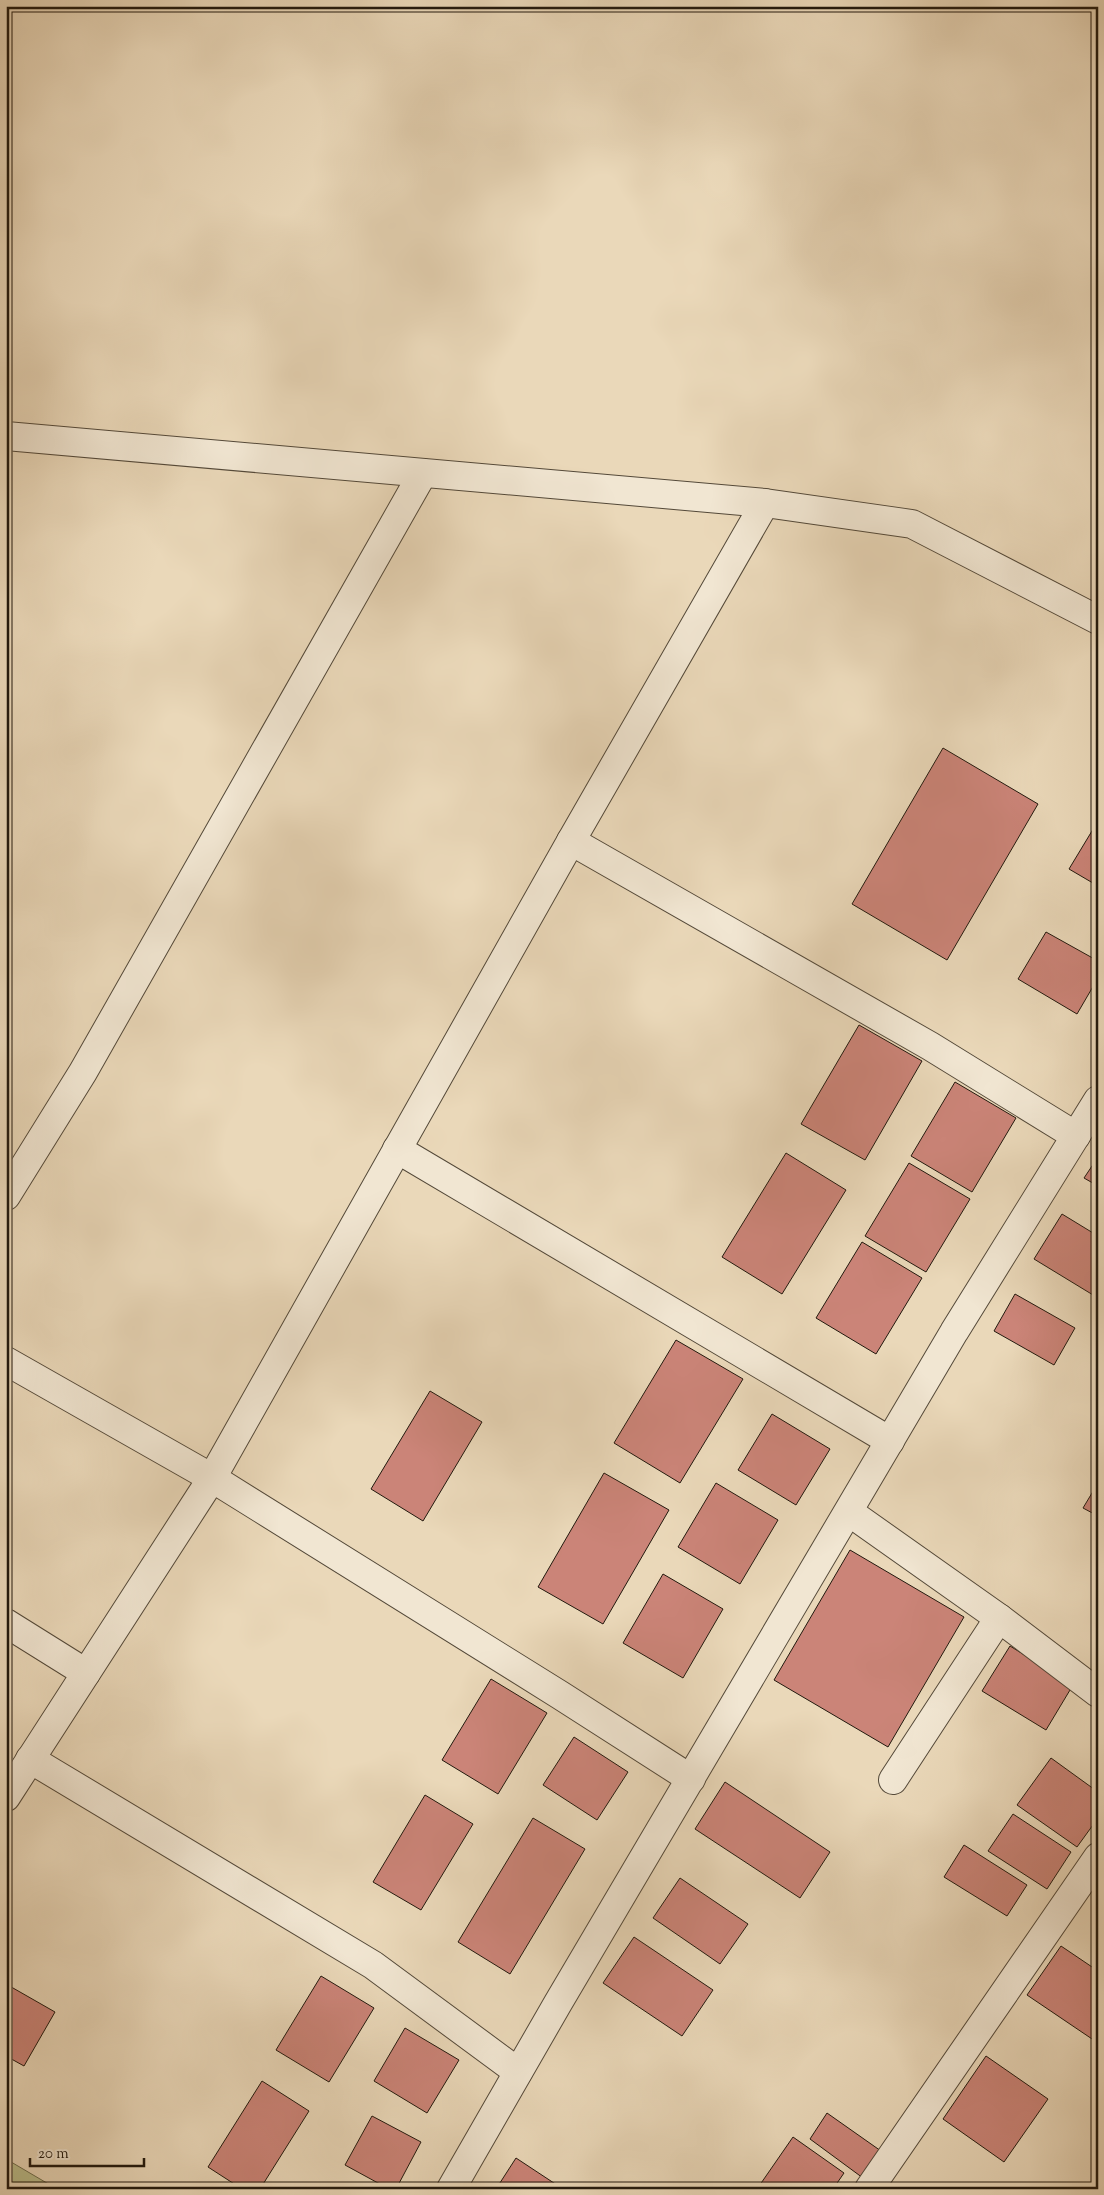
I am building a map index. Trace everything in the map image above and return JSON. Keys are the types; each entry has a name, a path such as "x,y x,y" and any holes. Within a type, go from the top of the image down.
{"street":[{"path":"6,436 765,503 912,524 1098,620"},
{"path":"6,1196 83,1072 423,473"},
{"path":"6,1797 212,1478 571,841 765,503"},
{"path":"571,841 930,1046 1076,1136"},
{"path":"451,2189 959,1324 1098,1100"},
{"path":"397,1148 890,1441"},
{"path":"6,1361 212,1478 691,1779"},
{"path":"849,1512 998,1618 1098,1693"},
{"path":"893,1780 998,1618"},
{"path":"6,1623 86,1673"},
{"path":"30,1759 373,1965 518,2072"},
{"path":"869,2189 1098,1858"}],"green space":[{"path":"6,2159 57,2189 6,2189"}],"building":[{"path":"943,748 1038,804 947,960 852,904"},
{"path":"1098,821 1098,886 1069,869"},
{"path":"1046,932 1098,961 1098,978 1077,1014 1018,979"},
{"path":"859,1025 922,1061 865,1160 801,1124"},
{"path":"955,1082 1016,1118 972,1192 911,1156"},
{"path":"786,1153 846,1190 782,1294 722,1257"},
{"path":"1098,1157 1098,1186 1084,1178"},
{"path":"909,1163 970,1199 926,1272 865,1236"},
{"path":"1062,1214 1098,1236 1098,1298 1034,1259"},
{"path":"862,1242 922,1278 876,1354 816,1318"},
{"path":"1015,1294 1075,1328 1054,1365 994,1331"},
{"path":"676,1340 743,1379 680,1483 614,1443"},
{"path":"430,1391 482,1422 423,1521 371,1489"},
{"path":"772,1414 830,1449 796,1505 738,1470"},
{"path":"604,1473 669,1510 603,1624 538,1587"},
{"path":"716,1483 778,1520 740,1584 678,1547"},
{"path":"1098,1483 1098,1516 1083,1508"},
{"path":"850,1550 964,1617 888,1747 774,1680"},
{"path":"663,1574 723,1609 683,1678 623,1643"},
{"path":"1010,1646 1073,1685 1046,1730 982,1691"},
{"path":"491,1679 547,1713 498,1794 442,1760"},
{"path":"574,1737 628,1772 597,1820 543,1785"},
{"path":"1051,1758 1098,1792 1098,1818 1077,1847 1017,1805"},
{"path":"725,1782 830,1852 800,1898 695,1829"},
{"path":"425,1795 473,1824 421,1910 373,1882"},
{"path":"1013,1814 1071,1852 1047,1889 988,1851"},
{"path":"533,1818 585,1849 510,1974 458,1942"},
{"path":"964,1845 1027,1885 1007,1916 944,1877"},
{"path":"680,1878 748,1924 720,1964 653,1918"},
{"path":"634,1937 713,1990 682,2036 603,1983"},
{"path":"1061,1946 1098,1971 1098,2043 1027,1995"},
{"path":"321,1976 374,2008 329,2082 276,2050"},
{"path":"6,1984 55,2012 24,2066 6,2056"},
{"path":"405,2028 459,2060 427,2113 374,2081"},
{"path":"986,2056 1048,2099 1004,2162 943,2119"},
{"path":"262,2081 309,2111 260,2189 242,2189 208,2167"},
{"path":"827,2113 881,2151 863,2178 810,2139"},
{"path":"372,2116 421,2142 396,2189 389,2189 345,2165"},
{"path":"793,2137 844,2173 833,2189 757,2189"},
{"path":"516,2158 563,2189 496,2189"}]}
